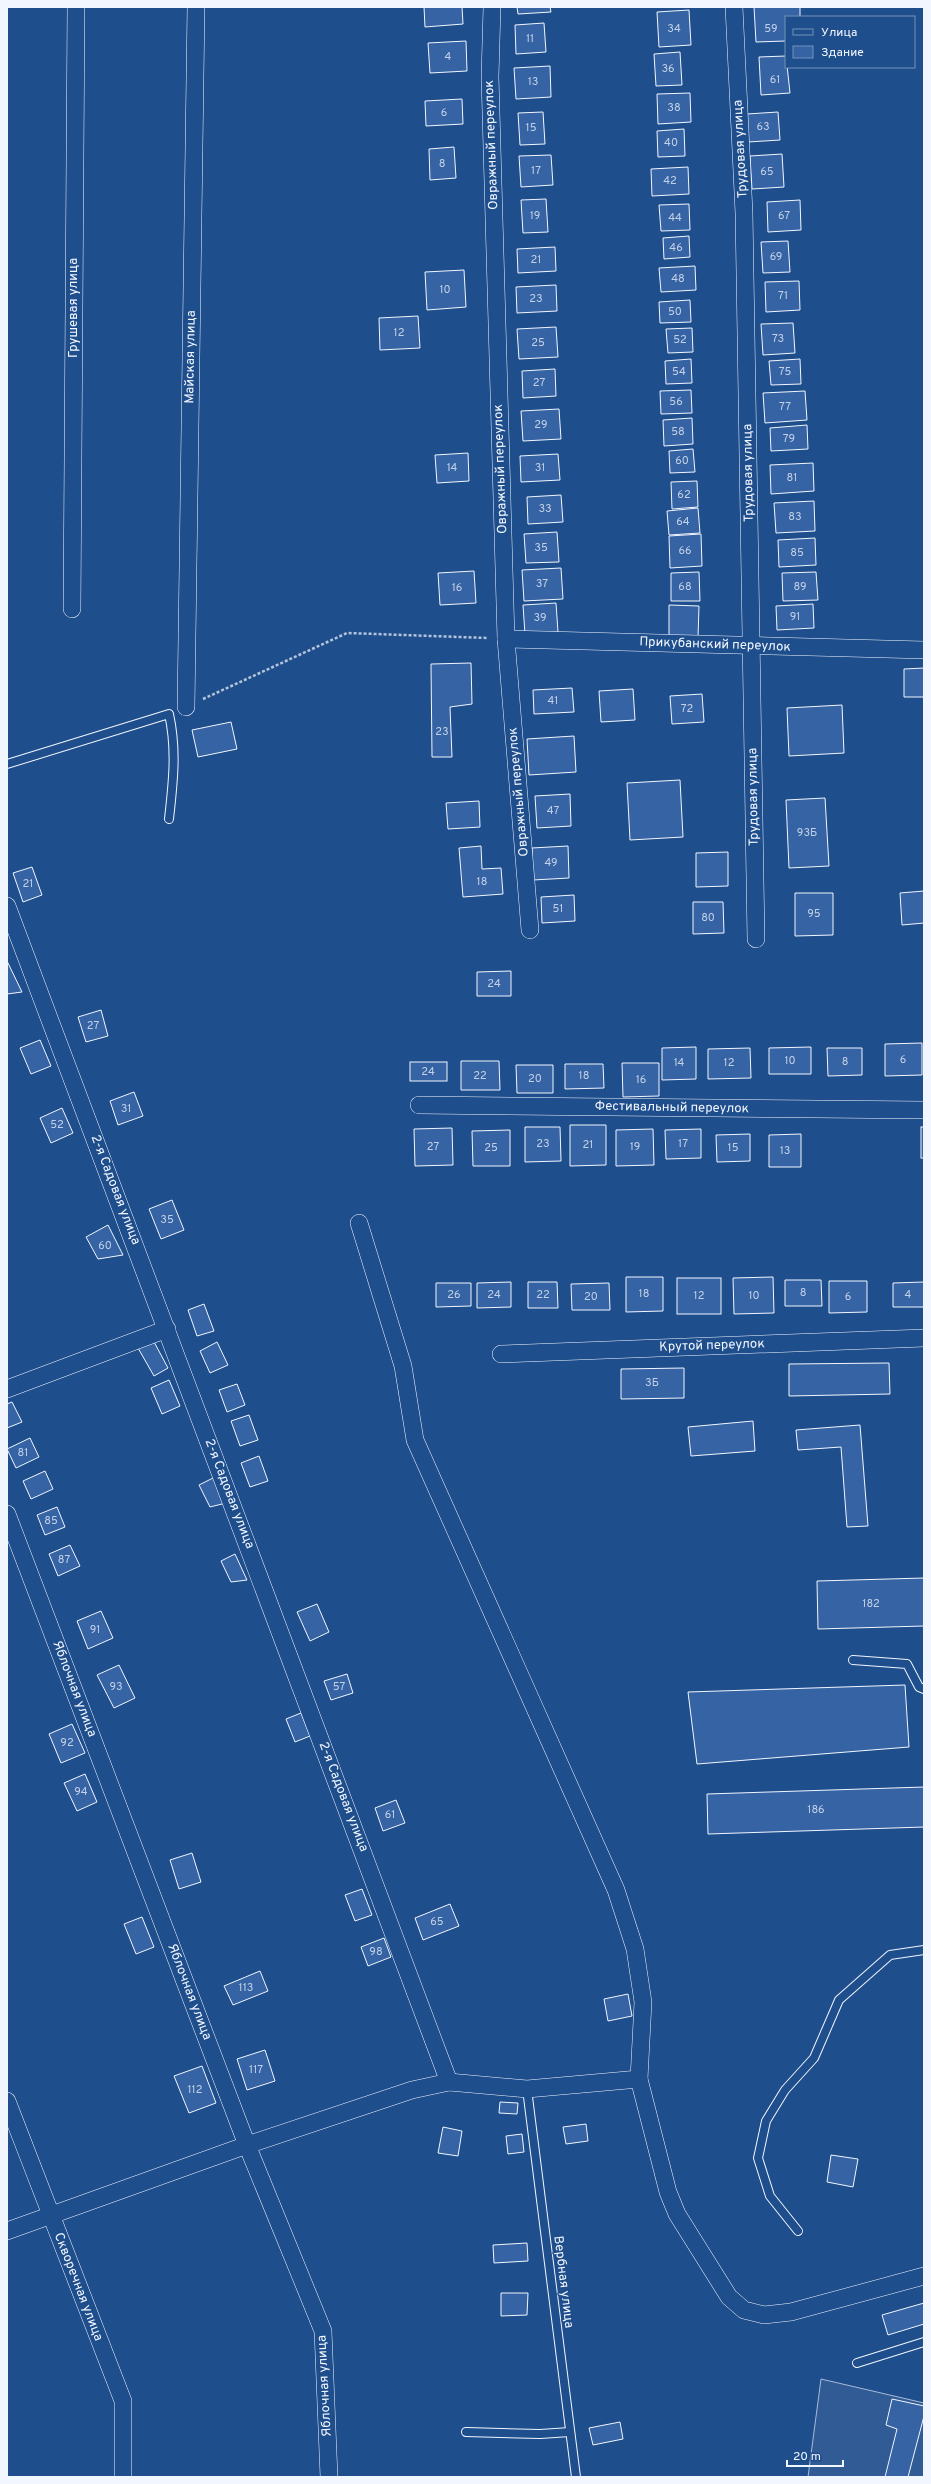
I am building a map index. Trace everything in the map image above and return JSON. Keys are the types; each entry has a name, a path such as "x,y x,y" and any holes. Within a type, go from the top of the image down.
{"street":[{"name":"Грушевая улица","path":"72,609 76,7"},
{"name":"Майская улица","path":"186,707 196,7"},
{"name":"Овражный переулок","path":"492,7 490,77 506,639 530,930"},
{"name":"Трудовая улица","path":"734,7 744,213 756,939"},
{"name":"Прикубанский переулок","path":"506,639 924,650"},
{"name":"2-я Садовая улица","path":"7,906 450,2082"},
{"name":"Фестивальный переулок","path":"419,1105 924,1110"},
{"path":"359,1222 403,1366 415,1440 620,1905 634,1949 643,2002 639,2079 671,2200 729,2297 744,2310 764,2315 791,2312 924,2276"},
{"path":"7,1389 167,1329"},
{"name":"Крутой переулок","path":"501,1354 924,1338"},
{"name":"Яблочная улица","path":"7,1514 247,2145 323,2331 329,2477"},
{"path":"7,2231 247,2145 412,2090 450,2082 527,2089 639,2079"},
{"name":"Скворечная улица","path":"7,2102 123,2401 123,2477"}],"lane":[{"path":"7,764 169,714 174,737 175,767 169,819"},
{"path":"853,1660 907,1664 919,1687 924,1689"},
{"path":"798,2231 770,2196 758,2158 766,2121 785,2090 814,2058 839,2000 890,1955 924,1950"},
{"name":"Вербная улица","path":"527,2089 576,2477"},
{"path":"856,2363 924,2342"},
{"path":"466,2432 540,2434 570,2432"}],"path":[{"path":"186,707 269,667 347,633 506,639"}],"shaded area":[{"path":"821,2379 924,2403 924,2477 808,2477"}],"building":[{"path":"424,7 462,7 463,24 425,27"},
{"path":"517,7 550,7 551,12 518,14"},
{"path":"754,7 800,7 800,16 785,16 785,41 756,42"},
{"path":"689,10 691,45 659,47 657,12"},
{"path":"544,23 546,52 516,54 515,25"},
{"path":"466,41 467,71 430,73 428,43"},
{"path":"680,52 682,85 656,86 654,54"},
{"path":"785,56 785,68 787,68 790,93 761,95 759,57"},
{"path":"550,66 551,97 516,99 514,68"},
{"path":"690,93 691,122 658,124 657,94"},
{"path":"462,99 463,124 426,126 425,101"},
{"path":"543,112 545,144 520,145 518,113"},
{"path":"778,112 780,140 748,142 747,114"},
{"path":"684,129 685,156 658,157 657,131"},
{"path":"454,147 456,178 430,180 429,149"},
{"path":"782,154 784,187 752,189 750,156"},
{"path":"551,155 553,185 521,187 519,156"},
{"path":"688,167 689,194 652,196 651,169"},
{"path":"546,199 548,232 523,233 521,200"},
{"path":"800,200 801,230 768,232 767,202"},
{"path":"689,204 690,230 661,231 659,205"},
{"path":"689,236 690,257 664,259 663,238"},
{"path":"788,241 790,272 763,273 761,242"},
{"path":"555,247 556,271 518,273 517,249"},
{"path":"695,266 696,290 661,292 659,268"},
{"path":"464,270 466,307 427,310 425,272"},
{"path":"799,281 800,310 766,312 765,282"},
{"path":"556,285 557,311 517,313 516,287"},
{"path":"690,300 691,322 660,323 659,302"},
{"path":"418,316 420,348 380,350 379,318"},
{"path":"793,323 795,353 763,355 761,324"},
{"path":"556,327 558,357 519,359 517,329"},
{"path":"692,328 693,352 668,353 666,329"},
{"path":"691,359 692,383 666,384 665,361"},
{"path":"800,359 801,384 771,385 769,361"},
{"path":"555,369 556,396 523,398 522,371"},
{"path":"691,390 692,413 661,414 660,391"},
{"path":"805,391 807,420 765,423 763,393"},
{"path":"559,409 561,439 523,441 521,411"},
{"path":"692,418 693,444 664,446 663,420"},
{"path":"807,425 808,449 771,451 770,428"},
{"path":"693,449 695,472 670,473 669,451"},
{"path":"468,453 469,481 437,483 435,455"},
{"path":"558,454 560,480 521,482 520,456"},
{"path":"813,463 814,491 771,494 770,465"},
{"path":"697,481 698,507 672,509 671,482"},
{"path":"561,495 563,522 528,524 527,497"},
{"path":"814,501 815,531 776,533 774,503"},
{"path":"698,508 700,533 669,535 667,511"},
{"path":"557,532 559,562 526,563 524,534"},
{"path":"701,534 702,566 670,568 669,536"},
{"path":"815,538 816,565 779,567 778,540"},
{"path":"561,568 563,599 524,601 522,570"},
{"path":"474,571 476,603 440,605 438,573"},
{"path":"699,572 700,601 671,601 671,573"},
{"path":"816,572 818,600 783,601 782,573"},
{"path":"556,603 558,632 525,634 523,605"},
{"path":"813,604 814,628 777,630 776,606"},
{"path":"669,605 699,606 698,638 669,637"},
{"path":"471,663 472,704 450,707 452,757 432,757 431,664"},
{"path":"924,668 924,697 904,697 904,669"},
{"path":"572,688 574,712 534,714 533,690"},
{"path":"633,689 635,720 601,722 599,691"},
{"path":"702,694 704,722 672,724 670,696"},
{"path":"842,705 844,753 789,756 787,708"},
{"path":"231,722 237,749 198,757 192,730"},
{"path":"574,736 576,772 529,775 527,739"},
{"path":"680,780 683,837 630,840 627,783"},
{"path":"570,794 571,826 537,828 535,796"},
{"path":"825,798 829,866 789,868 786,800"},
{"path":"479,801 480,827 448,829 446,803"},
{"path":"481,846 482,869 501,868 503,894 463,897 459,848"},
{"path":"568,846 569,878 533,880 532,848"},
{"path":"728,852 728,886 696,887 696,853"},
{"path":"32,867 42,895 23,902 13,873"},
{"path":"924,891 924,923 902,925 900,893"},
{"path":"795,893 833,893 833,935 795,936"},
{"path":"574,895 575,921 542,923 541,897"},
{"path":"693,902 723,902 724,933 693,934"},
{"path":"7,961 22,992 7,994"},
{"path":"511,971 511,996 477,996 477,972"},
{"path":"101,1010 108,1036 86,1042 78,1017"},
{"path":"40,1040 51,1066 31,1074 20,1048"},
{"path":"922,1043 922,1075 885,1076 885,1044"},
{"path":"696,1047 696,1079 662,1080 662,1048"},
{"path":"811,1047 811,1074 769,1074 769,1048"},
{"path":"750,1048 751,1078 708,1079 708,1049"},
{"path":"827,1048 862,1048 862,1075 828,1076"},
{"path":"461,1061 499,1061 500,1090 461,1090"},
{"path":"410,1062 447,1062 447,1081 410,1081"},
{"path":"622,1063 659,1063 659,1096 623,1097"},
{"path":"565,1064 603,1064 604,1088 565,1089"},
{"path":"516,1065 553,1065 553,1093 517,1093"},
{"path":"134,1092 143,1116 118,1125 110,1101"},
{"path":"62,1108 73,1133 51,1143 40,1118"},
{"path":"570,1125 606,1125 606,1165 570,1166"},
{"path":"525,1127 560,1127 561,1161 525,1162"},
{"path":"921,1127 924,1127 924,1158 921,1158"},
{"path":"452,1128 453,1165 415,1166 414,1129"},
{"path":"653,1129 654,1165 616,1166 616,1130"},
{"path":"701,1129 701,1158 666,1159 665,1130"},
{"path":"510,1130 510,1166 473,1166 472,1131"},
{"path":"750,1134 750,1161 717,1162 716,1135"},
{"path":"801,1134 801,1167 769,1167 769,1135"},
{"path":"172,1200 184,1230 161,1239 149,1209"},
{"path":"108,1225 123,1255 98,1259 86,1237"},
{"path":"626,1277 663,1277 663,1311 626,1312"},
{"path":"773,1277 774,1313 734,1314 733,1278"},
{"path":"677,1278 721,1278 721,1314 677,1314"},
{"path":"785,1280 821,1280 822,1306 785,1306"},
{"path":"829,1281 867,1281 867,1312 829,1313"},
{"path":"511,1282 511,1307 477,1308 477,1283"},
{"path":"528,1282 557,1282 558,1308 528,1308"},
{"path":"924,1282 924,1307 893,1307 893,1283"},
{"path":"436,1283 471,1283 471,1306 436,1307"},
{"path":"609,1283 610,1310 572,1310 571,1284"},
{"path":"204,1304 214,1331 197,1336 188,1310"},
{"path":"153,1340 168,1368 154,1376 138,1348"},
{"path":"217,1342 228,1365 210,1373 200,1351"},
{"path":"889,1363 890,1394 789,1396 789,1364"},
{"path":"684,1368 684,1398 621,1399 621,1369"},
{"path":"169,1380 180,1406 162,1414 151,1388"},
{"path":"237,1384 245,1405 227,1412 219,1390"},
{"path":"12,1402 22,1422 7,1428 7,1404"},
{"path":"249,1415 258,1440 240,1446 231,1421"},
{"path":"753,1421 755,1451 691,1456 688,1427"},
{"path":"860,1425 868,1526 847,1527 841,1447 798,1450 796,1430"},
{"path":"30,1438 39,1457 16,1468 7,1449"},
{"path":"259,1456 268,1481 250,1487 241,1463"},
{"path":"45,1471 53,1489 31,1499 23,1481"},
{"path":"213,1478 226,1503 210,1507 199,1485"},
{"path":"57,1507 65,1527 45,1535 37,1515"},
{"path":"70,1545 80,1566 58,1576 49,1554"},
{"path":"235,1554 247,1580 231,1582 221,1561"},
{"path":"924,1578 924,1626 818,1629 817,1581"},
{"path":"317,1604 329,1632 310,1641 297,1612"},
{"path":"101,1611 113,1638 88,1649 77,1621"},
{"path":"119,1665 135,1698 114,1708 97,1675"},
{"path":"347,1674 353,1693 331,1700 324,1681"},
{"path":"905,1685 909,1747 697,1764 688,1692"},
{"path":"301,1713 310,1736 295,1742 286,1719"},
{"path":"72,1724 85,1753 61,1763 49,1734"},
{"path":"85,1774 97,1802 77,1811 64,1783"},
{"path":"924,1787 924,1827 708,1834 707,1794"},
{"path":"396,1800 405,1823 383,1831 375,1808"},
{"path":"192,1853 201,1882 179,1889 170,1860"},
{"path":"362,1889 372,1915 355,1921 345,1895"},
{"path":"450,1904 459,1926 423,1940 415,1918"},
{"path":"142,1917 154,1947 136,1954 124,1924"},
{"path":"384,1938 391,1957 368,1966 361,1947"},
{"path":"260,1971 268,1991 233,2005 224,1986"},
{"path":"628,1994 632,2016 608,2021 604,1999"},
{"path":"265,2050 275,2081 247,2090 237,2059"},
{"path":"202,2066 216,2103 189,2113 174,2076"},
{"path":"500,2102 518,2103 517,2114 499,2113"},
{"path":"586,2124 588,2141 566,2144 563,2127"},
{"path":"443,2127 462,2131 458,2156 438,2153"},
{"path":"522,2134 524,2152 508,2154 506,2136"},
{"path":"831,2155 858,2159 853,2187 827,2182"},
{"path":"527,2243 528,2261 494,2263 493,2245"},
{"path":"501,2293 528,2293 527,2315 501,2316"},
{"path":"924,2303 924,2324 888,2335 882,2315"},
{"path":"892,2399 924,2406 924,2416 908,2477 885,2477 897,2429 886,2425"},
{"path":"620,2422 623,2439 593,2445 589,2428"}]}
